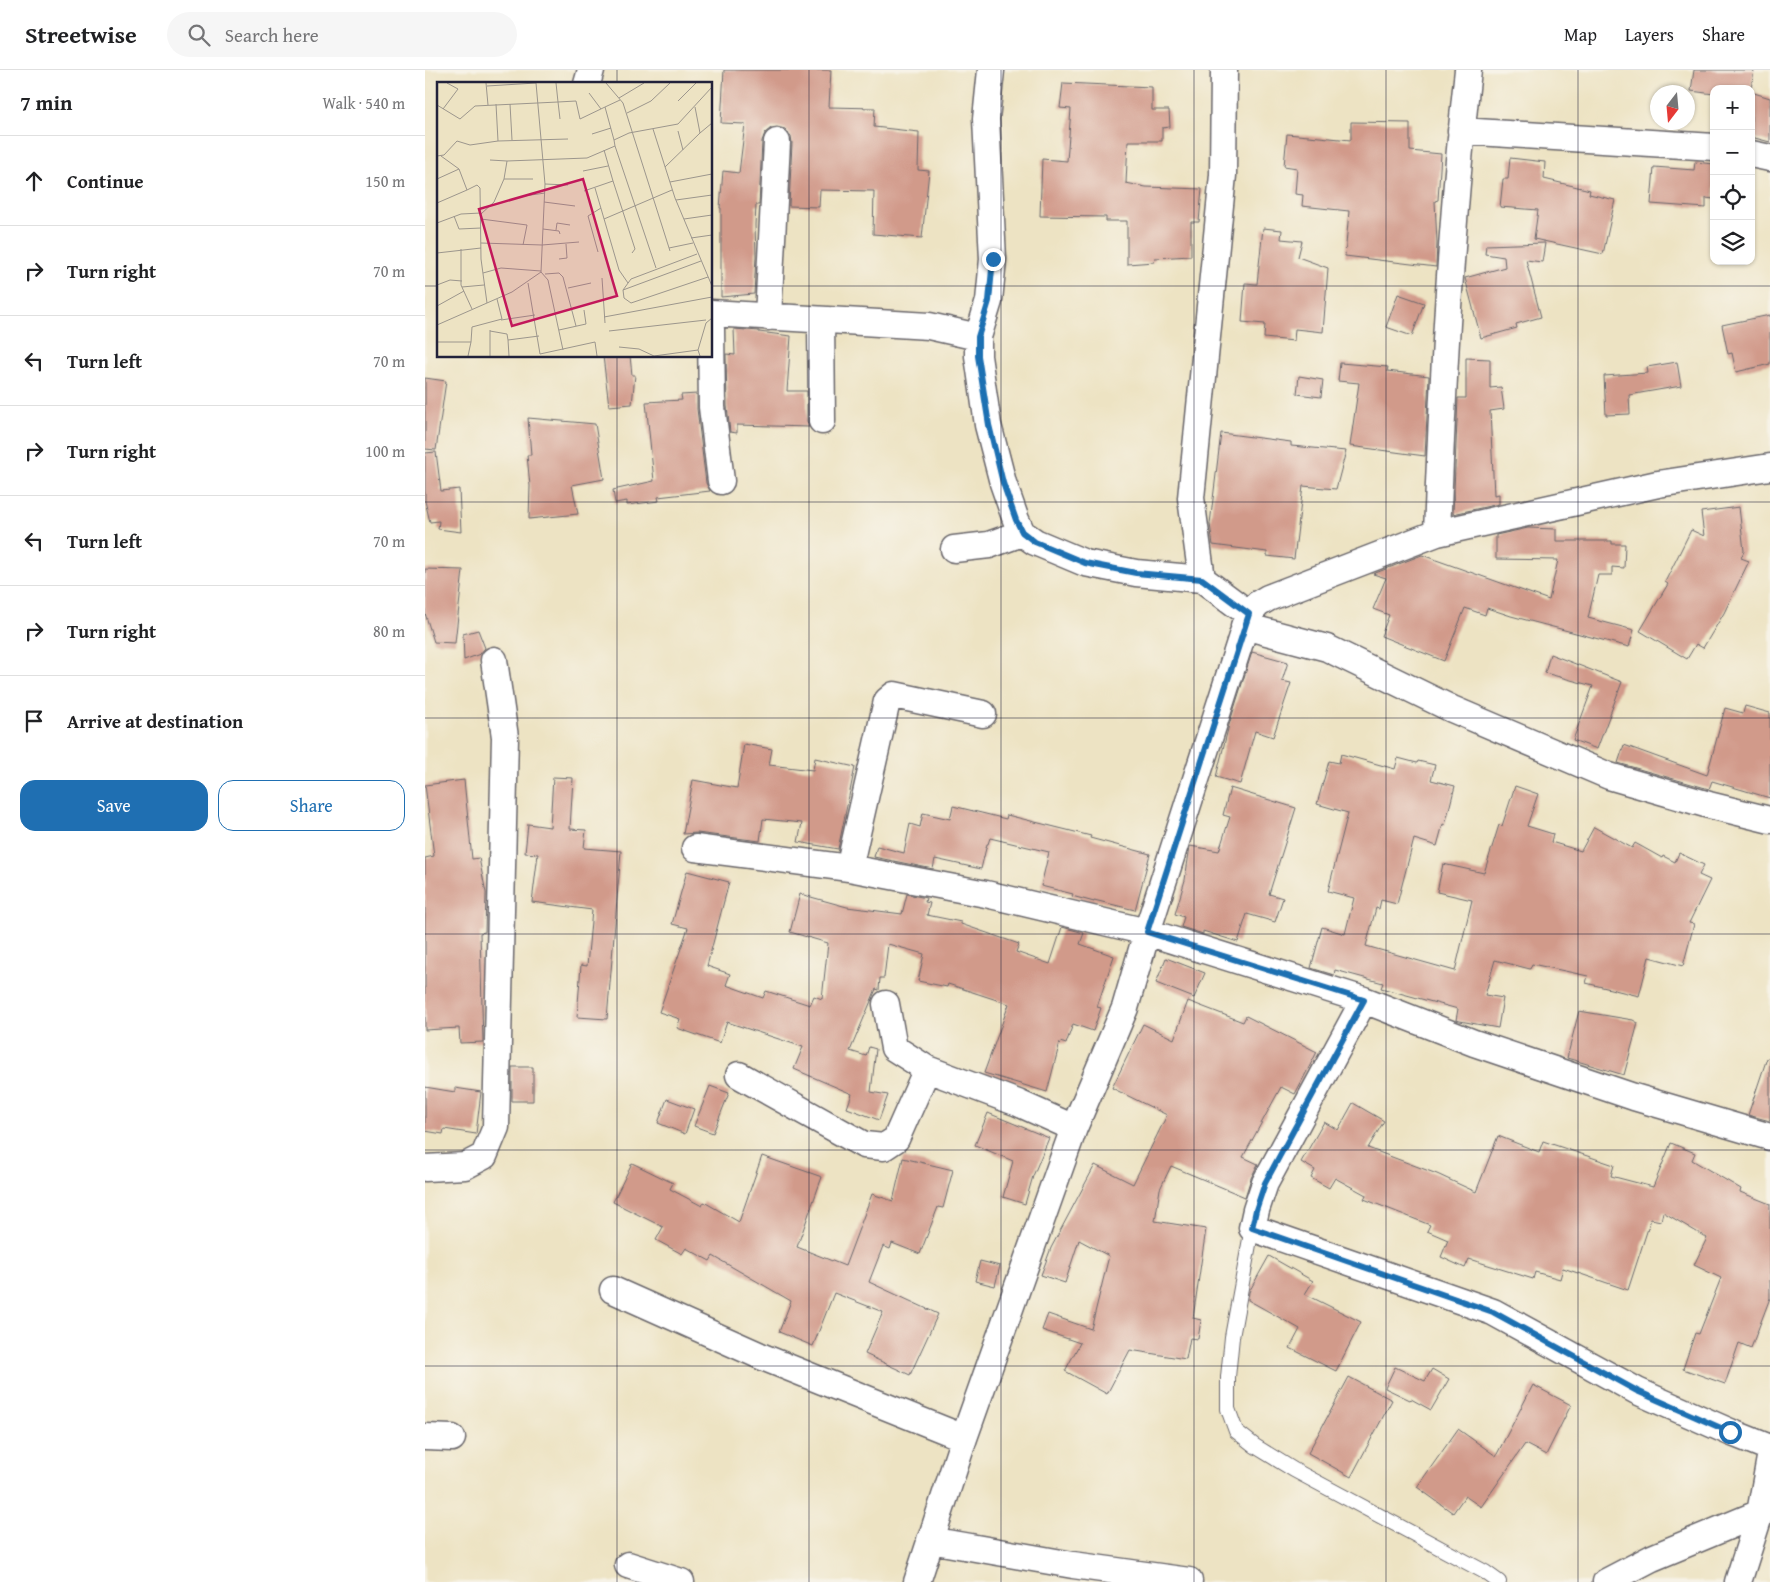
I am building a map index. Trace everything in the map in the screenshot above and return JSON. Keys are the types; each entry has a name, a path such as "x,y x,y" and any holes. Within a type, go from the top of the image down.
{"street":[{"path":"991,70 987,119 993,259 989,301 978,337 978,356 989,425 1003,483 1022,532 1035,542 1085,563 1136,573 1202,579 1246,620 1327,648 1453,709 1609,776 1709,805 1770,820"},
{"path":"1202,579 1191,498 1223,175 1224,70"},
{"path":"1437,533 1442,407 1461,131 1468,70"},
{"path":"1461,131 1710,147"},
{"path":"769,317 777,142"},
{"path":"1755,155 1770,158"},
{"path":"713,314 929,326 978,337"},
{"path":"821,320 822,421"},
{"path":"711,358 712,407 721,481"},
{"path":"917,1582 964,1438 1074,1128 1125,1008 1147,932 1246,620 1258,604 1268,598 1437,533 1658,484 1770,467"},
{"path":"955,549 989,545 1022,532"},
{"path":"425,1168 465,1166 484,1156 496,1127 505,737 494,660"},
{"path":"849,868 887,701 894,695 983,714"},
{"path":"695,848 849,868 987,894 1147,932 1364,1000 1475,1043 1624,1094 1770,1136"},
{"path":"1364,1000 1265,1183 1252,1228 1493,1312 1637,1391 1770,1448"},
{"path":"886,1004 895,1048 927,1069 1018,1103 1074,1128"},
{"path":"739,1075 864,1145 884,1147 896,1139 927,1069"},
{"path":"613,1290 765,1358 964,1438"},
{"path":"425,1437 452,1438"},
{"path":"1738,1582 1762,1523 1770,1458"},
{"path":"1606,1582 1652,1558 1762,1523"},
{"path":"930,1540 1073,1565 1189,1581"},
{"path":"627,1565 681,1582"}],"lane":[{"path":"1252,1228 1232,1337 1228,1378 1228,1409 1236,1431 1255,1446 1294,1470 1485,1572 1499,1582"}],"building":[{"path":"724,70 831,70 829,107 875,108 874,127 919,132 918,170 929,171 922,238 873,234 874,191 820,190 819,207 789,206 791,136 785,129 771,128 765,133 762,141 759,205 756,205 754,294 721,297 720,208 723,171 739,173 745,124 721,123"},
{"path":"1694,70 1754,70 1752,85 1710,85 1710,93 1695,92 1695,85 1692,85"},
{"path":"1063,83 1152,87 1152,110 1169,110 1170,127 1162,128 1162,141 1128,141 1126,183 1146,187 1202,189 1199,222 1191,222 1191,256 1155,258 1154,262 1127,264 1127,221 1106,221 1106,217 1040,216 1042,159 1067,161 1071,109 1060,108"},
{"path":"1755,93 1770,98 1770,142 1755,138"},
{"path":"1351,122 1410,123 1410,151 1441,154 1438,200 1435,201 1436,267 1345,256 1349,211 1302,206 1303,195 1295,194 1297,168 1284,166 1287,134 1351,140"},
{"path":"1510,158 1545,162 1544,179 1590,190 1589,194 1615,200 1603,254 1534,239 1538,210 1500,207 1503,179 1508,179"},
{"path":"1695,162 1710,164 1710,198 1706,198 1706,208 1651,204 1654,167 1694,170"},
{"path":"1263,228 1282,230 1281,239 1302,241 1298,257 1328,268 1323,332 1295,329 1294,341 1264,338 1265,324 1242,322 1245,283 1257,284"},
{"path":"1545,243 1542,262 1526,260 1541,317 1516,324 1517,328 1481,338 1465,278 1505,267 1504,257 1485,254 1486,245"},
{"path":"1398,294 1424,303 1412,336 1386,327"},
{"path":"1770,315 1770,364 1736,372 1732,353 1728,354 1722,325"},
{"path":"734,329 791,336 787,391 807,391 807,421 809,427 737,425 737,433 730,432 727,406 726,354 735,355"},
{"path":"603,358 630,358 632,375 635,375 632,404 609,406"},
{"path":"1466,358 1490,359 1490,388 1501,387 1504,409 1490,411 1494,495 1499,494 1499,504 1453,514 1458,398 1466,398"},
{"path":"1677,362 1681,386 1629,395 1630,414 1606,415 1604,376 1648,373 1647,367"},
{"path":"1340,363 1388,367 1387,371 1429,376 1425,456 1350,446 1359,383 1338,381"},
{"path":"1299,376 1323,380 1321,397 1297,394"},
{"path":"425,378 446,381 436,450 425,449"},
{"path":"697,394 697,409 706,483 710,491 658,497 659,501 627,505 627,501 615,503 613,490 654,481 646,402 682,400 681,395"},
{"path":"528,418 595,424 604,479 572,485 578,514 529,519 530,486 527,455 531,455"},
{"path":"1221,433 1291,442 1291,446 1346,451 1336,489 1303,486 1294,559 1267,556 1267,552 1213,545 1210,524"},
{"path":"436,452 441,491 459,489 461,532 438,529 439,521 430,522 425,501 425,453"},
{"path":"1739,507 1744,551 1741,558 1749,561 1724,613 1703,648 1696,644 1687,659 1640,631 1668,584 1665,582 1691,530 1704,536 1701,512"},
{"path":"1528,528 1556,529 1556,541 1612,541 1612,544 1625,544 1624,568 1612,567 1612,575 1598,575 1588,618 1634,630 1629,647 1487,608 1485,615 1465,608 1444,661 1381,636 1389,615 1373,609 1386,578 1373,574 1422,555 1549,600 1558,560 1496,559 1496,535"},
{"path":"425,569 463,570 455,643 434,642 425,613"},
{"path":"478,630 485,648 480,654 464,660 463,634"},
{"path":"1252,652 1288,662 1282,681 1291,683 1273,737 1255,731 1240,784 1216,777 1229,725"},
{"path":"1550,654 1622,682 1597,749 1573,740 1593,686 1545,673"},
{"path":"1745,706 1770,713 1770,798 1712,781 1709,789 1618,763 1624,745 1707,775 1725,708 1743,713"},
{"path":"744,744 772,749 769,765 813,770 815,758 855,767 838,849 798,842 802,823 763,819 760,841 697,833 683,834 693,780 737,788"},
{"path":"1341,754 1395,769 1398,758 1435,765 1431,780 1455,786 1445,825 1443,824 1437,846 1414,839 1397,904 1381,900 1379,909 1376,908 1366,946 1455,971 1472,900 1437,892 1443,864 1484,873 1499,825 1502,826 1515,786 1538,794 1527,826 1553,834 1551,842 1581,851 1594,827 1632,848 1635,843 1662,858 1663,856 1675,862 1679,853 1704,865 1699,875 1710,880 1689,923 1694,924 1683,966 1649,957 1639,996 1586,983 1588,976 1532,964 1530,969 1495,960 1485,995 1503,998 1498,1028 1456,1020 1458,1009 1381,988 1383,983 1335,970 1334,975 1311,968 1322,927 1345,934 1354,898 1328,891 1348,813 1317,804 1329,761 1339,763"},
{"path":"553,777 573,778 570,829 586,830 584,848 621,851 607,1019 577,1017 581,965 587,966 592,910 532,902 538,854 525,853 528,824 550,827"},
{"path":"464,780 472,859 479,858 486,893 485,932 480,933 483,1042 460,1043 459,1028 425,1030 425,858 434,856 425,785"},
{"path":"1230,788 1296,808 1269,894 1283,898 1275,922 1247,914 1238,942 1203,931 1203,934 1181,927 1184,917 1175,914 1185,880 1190,846 1219,851 1230,817 1223,815"},
{"path":"953,806 1006,819 1007,815 1091,836 1090,838 1150,854 1135,910 1094,900 1094,902 1072,896 1073,894 1041,886 1049,852 990,838 981,869 935,859 933,869 874,857 877,846 904,853 910,824 920,827 923,813 950,819"},
{"path":"687,871 729,882 707,966 730,974 726,985 763,998 766,991 810,1005 814,996 822,999 828,943 790,932 800,894 847,907 902,914 907,894 926,898 925,902 930,903 927,915 961,922 961,924 1019,944 1016,952 1050,964 1062,927 1084,933 1080,944 1114,956 1097,1007 1101,1008 1093,1031 1073,1024 1066,1044 1060,1042 1047,1092 984,1073 1009,1004 948,984 947,987 918,981 924,954 888,944 884,978 880,978 879,990 876,989 850,1051 866,1056 869,1047 876,1049 871,1092 888,1095 879,1120 847,1108 852,1094 794,1069 803,1047 727,1022 720,1043 677,1028 680,1019 659,1012 688,928 672,924"},
{"path":"1166,958 1205,973 1194,998 1156,983"},
{"path":"1188,1001 1243,1022 1246,1016 1317,1052 1295,1094 1281,1087 1243,1157 1258,1164 1245,1197 1171,1166 1160,1189 1155,1221 1206,1229 1193,1318 1201,1320 1198,1339 1190,1338 1186,1359 1130,1350 1107,1394 1065,1371 1080,1343 1042,1330 1048,1314 1091,1329 1109,1256 1079,1240 1065,1283 1041,1275 1051,1248 1095,1165 1133,1184 1167,1115 1112,1088 1143,1024 1174,1039"},
{"path":"1579,1011 1633,1020 1638,1023 1624,1075 1567,1058"},
{"path":"1767,1058 1770,1058 1770,1121 1748,1115"},
{"path":"512,1067 533,1067 533,1101 512,1101"},
{"path":"710,1086 729,1093 713,1133 694,1126"},
{"path":"425,1087 455,1092 455,1088 481,1092 476,1134 444,1129 443,1134 425,1131"},
{"path":"667,1099 694,1109 685,1134 658,1123"},
{"path":"1353,1103 1384,1121 1368,1148 1437,1174 1476,1192 1498,1136 1539,1152 1543,1141 1614,1165 1611,1176 1653,1187 1671,1143 1695,1153 1692,1160 1741,1189 1740,1192 1770,1204 1770,1298 1751,1348 1739,1343 1725,1384 1683,1369 1695,1333 1699,1334 1721,1278 1694,1265 1707,1238 1663,1212 1661,1221 1651,1219 1628,1290 1563,1268 1560,1279 1535,1272 1533,1279 1469,1259 1465,1268 1441,1257 1448,1240 1427,1231 1430,1225 1364,1199 1366,1195 1335,1178 1329,1188 1311,1178 1315,1170 1301,1162 1324,1122 1338,1130"},
{"path":"988,1113 1049,1138 1033,1176 1025,1204 1003,1197 1013,1161 975,1145"},
{"path":"762,1156 822,1177 797,1247 845,1266 872,1194 893,1201 903,1158 953,1170 943,1208 938,1207 920,1254 892,1243 890,1249 883,1246 869,1282 938,1314 910,1375 865,1354 883,1312 834,1293 813,1346 779,1332 791,1301 713,1256 710,1261 686,1248 682,1254 656,1240 663,1227 613,1202 632,1163 673,1183 670,1189 702,1206 704,1202 739,1222"},
{"path":"1269,1256 1313,1281 1305,1294 1361,1322 1336,1371 1290,1348 1300,1329 1248,1300 1249,1292"},
{"path":"980,1261 1000,1266 995,1286 975,1281"},
{"path":"1395,1367 1425,1381 1432,1369 1449,1379 1431,1410 1385,1388"},
{"path":"1349,1377 1392,1400 1351,1477 1308,1453"},
{"path":"1533,1385 1571,1405 1546,1455 1525,1444 1481,1507 1465,1496 1453,1513 1417,1487 1458,1429 1496,1456"}],"route":[{"path":"993,259 989,301 978,337 978,356 989,425 1003,483 1022,532 1035,542 1085,563 1136,573 1202,579 1249,614 1147,932 1364,1000 1265,1183 1252,1228 1493,1312 1637,1391 1730,1432"}]}
